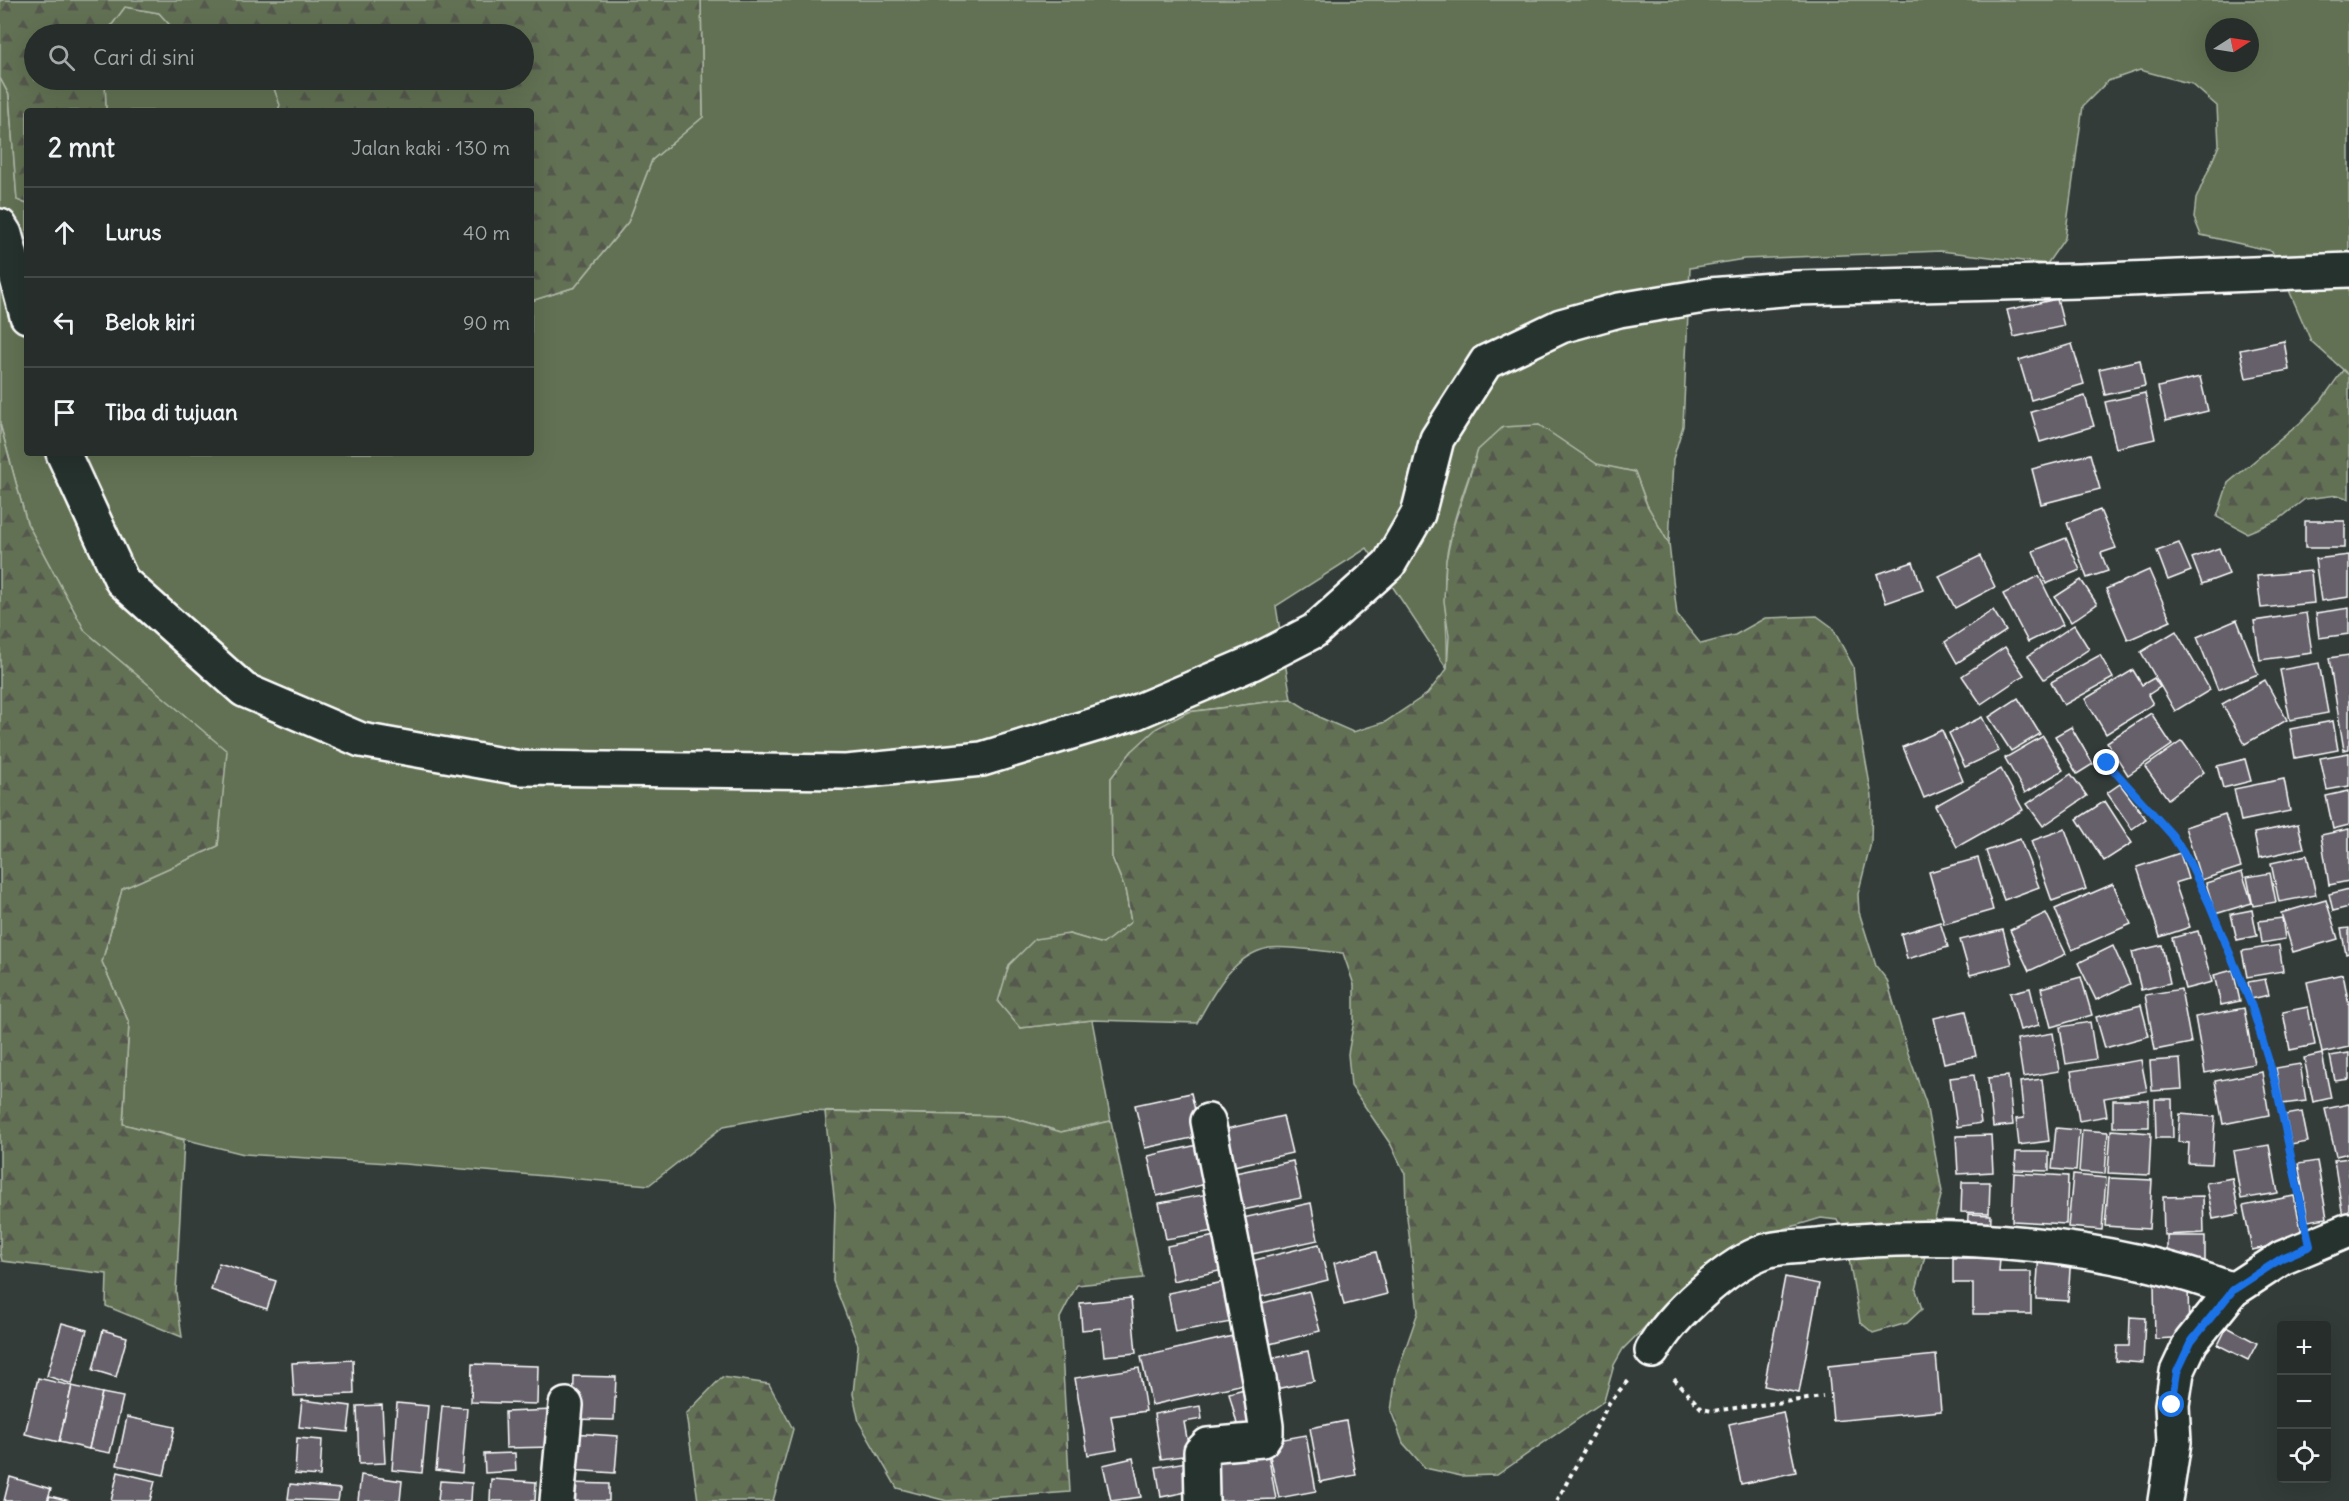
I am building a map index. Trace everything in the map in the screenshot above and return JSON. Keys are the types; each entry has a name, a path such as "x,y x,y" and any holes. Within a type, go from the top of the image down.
{"street":[{"path":"0,226 5,234 24,305"},
{"path":"64,456 122,581 244,690 361,740 519,768 846,772 992,756 1134,713 1252,663 1314,631 1389,564 1418,514 1437,439 1486,362 1562,326 1618,310 1710,295 1796,288 2079,281 2349,270"},
{"path":"1202,1501 1201,1452 1203,1448 1208,1445 1262,1440 1266,1434 1259,1379 1208,1121"},
{"path":"2165,1501 2174,1442 2172,1405 2177,1372 2191,1342 2233,1290 2282,1258 2349,1230"},
{"path":"1652,1351 1662,1332 1730,1268 1767,1250 1859,1240 1979,1242 2074,1249 2155,1264 2233,1290"},
{"path":"557,1501 566,1405"}],"path":[{"path":"2107,763 2172,835 2188,860 2209,903 2252,1007 2275,1081 2310,1246"},
{"path":"1557,1501 1609,1403 1652,1351"},
{"path":"1702,1409 1727,1410 1823,1397"}],"green space":[{"path":"0,0 701,0 703,117 652,160 628,222 575,287 534,300 534,108 279,108 275,90 534,90 534,24 169,24 159,13 125,7 112,24 24,24 24,90 105,90 106,108 24,108 24,203 17,200 9,95 0,78"},
{"path":"701,0 2349,0 2349,375 2311,341 2272,251 2201,235 2194,218 2196,199 2219,145 2217,106 2192,84 2140,70 2108,81 2083,106 2065,238 2047,264 1941,251 1744,259 1690,268 1683,426 1673,459 1669,544 1647,505 1635,472 1597,465 1539,425 1478,450 1455,519 1446,562 1447,669 1367,548 1276,606 1291,699 1188,712 1132,751 1111,778 1112,857 1125,889 1131,922 1103,944 1069,934 1020,1028 1092,1020 1111,1121 1061,1132 1006,1116 803,1111 724,1126 649,1185 405,1164 244,1154 123,1124 129,1023 102,962 122,889 218,846 226,751 85,631 27,523 0,424 0,78 9,95 17,200 24,203 24,456 534,456 534,300 575,287 628,222 652,160 703,117"},
{"path":"125,7 159,13 169,24 112,24"},
{"path":"105,90 275,90 280,105 279,108 106,108"},
{"path":"2343,370 2349,375 2349,499 2338,495 2305,499 2278,520 2247,533 2217,517 2228,483 2300,423 2321,401"},
{"path":"0,424 27,523 85,631 227,751 218,846 122,889 102,962 129,1023 123,1124 184,1140 176,1292 182,1337 106,1306 107,1274 2,1261 0,1253"},
{"path":"1539,425 1597,464 1635,472 1647,505 1669,544 1677,615 1701,644 1735,635 1765,618 1817,616 1832,627 1853,666 1858,718 1872,796 1871,843 1858,894 1859,912 1876,966 1887,980 1908,1053 1926,1103 1942,1192 1916,1290 1922,1309 1907,1323 1873,1333 1860,1322 1845,1236 1837,1220 1821,1218 1757,1237 1694,1278 1623,1349 1614,1365 1604,1401 1497,1475 1461,1476 1425,1468 1403,1443 1391,1411 1396,1376 1418,1312 1406,1208 1405,1174 1391,1145 1351,1086 1348,1054 1354,1021 1354,985 1343,953 1285,947 1256,952 1234,967 1225,977 1197,1023 1092,1020 1020,1028 998,1002 1009,965 1035,939 1069,934 1103,944 1131,922 1125,889 1112,857 1111,778 1132,751 1157,728 1188,712 1291,699 1321,718 1353,732 1385,722 1427,694 1447,669 1449,636 1444,601 1446,560 1454,524 1478,450 1503,427"},
{"path":"825,1112 1006,1116 1061,1132 1111,1121 1143,1278 1077,1285 1060,1318 1070,1492 947,1501 897,1488 859,1422 853,1394 858,1345 833,1281 835,1206"},
{"path":"722,1377 769,1384 793,1429 773,1501 698,1501 686,1414"}],"building":[{"path":"2057,299 2064,326 2014,337 2007,310"},
{"path":"2284,341 2289,370 2246,378 2240,350"},
{"path":"2072,344 2084,384 2031,400 2019,360"},
{"path":"2140,360 2145,386 2105,395 2099,369"},
{"path":"2200,377 2208,411 2166,421 2158,387"},
{"path":"2145,393 2155,439 2116,448 2105,402"},
{"path":"2085,396 2094,426 2040,442 2031,412"},
{"path":"2090,454 2100,489 2041,504 2032,469"},
{"path":"2100,510 2116,548 2101,553 2108,571 2087,578 2067,523"},
{"path":"2305,521 2345,521 2345,548 2305,548"},
{"path":"2066,538 2080,570 2046,584 2033,551"},
{"path":"2179,543 2191,571 2168,580 2157,551"},
{"path":"2219,548 2229,574 2202,584 2192,558"},
{"path":"2349,555 2349,597 2321,601 2315,559"},
{"path":"1980,556 1995,587 1955,608 1939,576"},
{"path":"1913,562 1923,590 1886,603 1877,574"},
{"path":"2149,570 2171,621 2128,640 2106,589"},
{"path":"2311,571 2314,603 2261,608 2257,576"},
{"path":"2039,576 2063,625 2028,642 2003,594"},
{"path":"2081,580 2097,604 2071,622 2055,597"},
{"path":"2349,608 2349,634 2319,638 2316,613"},
{"path":"1993,610 2006,631 1957,663 1945,642"},
{"path":"2306,613 2312,653 2260,660 2254,621"},
{"path":"2237,620 2258,674 2218,690 2197,637"},
{"path":"2074,625 2089,649 2044,679 2028,656"},
{"path":"2176,631 2210,690 2175,711 2141,652"},
{"path":"2005,647 2024,675 1981,704 1962,676"},
{"path":"2100,655 2113,678 2064,705 2051,682"},
{"path":"2349,655 2349,749 2344,750 2329,658"},
{"path":"2319,663 2328,713 2290,720 2280,670"},
{"path":"2133,670 2142,685 2154,678 2160,687 2148,695 2153,704 2106,734 2085,699"},
{"path":"2265,680 2287,720 2245,744 2222,704"},
{"path":"2018,698 2040,734 2011,751 1989,717"},
{"path":"2151,713 2172,745 2128,775 2107,742"},
{"path":"1982,717 1999,751 1965,767 1949,733"},
{"path":"2333,721 2338,750 2295,758 2290,729"},
{"path":"2071,727 2093,764 2077,774 2055,736"},
{"path":"1942,730 1963,781 1924,798 1903,747"},
{"path":"2043,736 2063,770 2025,793 2005,758"},
{"path":"2182,741 2204,772 2168,799 2145,767"},
{"path":"2349,753 2349,786 2327,790 2320,758"},
{"path":"2245,759 2251,781 2223,788 2217,766"},
{"path":"2001,769 2023,810 1957,847 1935,806"},
{"path":"2071,774 2087,796 2043,826 2027,804"},
{"path":"2284,779 2290,811 2241,821 2234,789"},
{"path":"2120,784 2146,819 2132,829 2107,793"},
{"path":"2349,791 2349,825 2333,829 2326,796"},
{"path":"2105,801 2132,843 2104,861 2077,819"},
{"path":"2225,814 2241,867 2201,880 2185,827"},
{"path":"2298,824 2304,848 2259,858 2254,833"},
{"path":"2065,829 2086,889 2052,901 2031,841"},
{"path":"2349,829 2349,881 2329,885 2321,835"},
{"path":"2020,839 2039,887 2004,900 1986,851"},
{"path":"2180,853 2188,879 2175,883 2190,927 2160,937 2137,867"},
{"path":"2307,855 2316,895 2279,902 2271,863"},
{"path":"1978,858 1993,910 1944,924 1929,872"},
{"path":"2242,872 2252,903 2215,914 2206,883"},
{"path":"2270,873 2276,902 2253,906 2247,877"},
{"path":"2113,884 2131,924 2072,950 2055,909"},
{"path":"2349,889 2349,907 2333,911 2329,894"},
{"path":"2326,900 2338,939 2293,952 2281,913"},
{"path":"2252,910 2257,936 2237,940 2231,914"},
{"path":"2046,913 2066,954 2029,971 2010,930"},
{"path":"2282,918 2285,939 2262,943 2259,921"},
{"path":"1940,922 1948,947 1907,959 1901,934"},
{"path":"2349,928 2349,953 2346,954 2341,929"},
{"path":"2003,930 2012,964 1970,975 1960,940"},
{"path":"2198,931 2212,982 2185,989 2172,938"},
{"path":"2162,945 2170,983 2141,990 2132,952"},
{"path":"2279,945 2283,971 2247,977 2242,951"},
{"path":"2113,946 2130,984 2096,1000 2078,963"},
{"path":"2233,970 2240,1001 2221,1005 2214,975"},
{"path":"2343,974 2349,1005 2349,1047 2322,1053 2307,982"},
{"path":"2081,977 2092,1015 2051,1027 2041,988"},
{"path":"2265,979 2269,995 2251,999 2248,982"},
{"path":"2030,988 2039,1025 2020,1030 2010,993"},
{"path":"2181,989 2191,1043 2155,1050 2145,995"},
{"path":"2141,1005 2149,1036 2105,1048 2096,1017"},
{"path":"2308,1007 2315,1045 2290,1050 2283,1012"},
{"path":"2244,1008 2254,1064 2205,1073 2195,1017"},
{"path":"1966,1011 1976,1056 1944,1063 1934,1018"},
{"path":"2090,1022 2096,1059 2066,1064 2060,1027"},
{"path":"2053,1033 2059,1071 2023,1077 2017,1039"},
{"path":"2349,1053 2349,1079 2335,1081 2330,1056"},
{"path":"2322,1054 2331,1098 2313,1102 2304,1058"},
{"path":"2180,1059 2182,1089 2152,1091 2150,1061"},
{"path":"2141,1060 2147,1091 2104,1098 2107,1116 2079,1121 2071,1071"},
{"path":"2300,1064 2306,1101 2282,1104 2276,1068"},
{"path":"2262,1072 2269,1115 2223,1124 2215,1081"},
{"path":"1974,1075 1981,1123 1957,1127 1950,1078"},
{"path":"2008,1076 2013,1125 1993,1127 1988,1078"},
{"path":"2042,1079 2049,1141 2019,1145 2016,1119 2024,1118 2020,1082"},
{"path":"1191,1093 1201,1136 1145,1148 1135,1105"},
{"path":"2155,1099 2172,1099 2173,1138 2156,1138"},
{"path":"2113,1100 2149,1100 2149,1127 2113,1127"},
{"path":"2349,1104 2349,1153 2336,1156 2325,1109"},
{"path":"2302,1112 2308,1142 2291,1145 2285,1115"},
{"path":"2180,1114 2215,1117 2212,1164 2188,1163 2189,1143 2178,1142"},
{"path":"1283,1116 1292,1153 1225,1168 1217,1131"},
{"path":"2056,1128 2079,1130 2076,1171 2052,1169"},
{"path":"2082,1130 2108,1132 2105,1174 2079,1172"},
{"path":"2111,1130 2151,1133 2149,1175 2108,1173"},
{"path":"1991,1135 1993,1172 1958,1174 1956,1136"},
{"path":"1202,1144 1210,1183 1157,1196 1148,1156"},
{"path":"2269,1145 2278,1193 2241,1199 2233,1151"},
{"path":"2016,1152 2049,1152 2049,1171 2015,1170"},
{"path":"2349,1158 2349,1216 2343,1217 2334,1160"},
{"path":"1293,1161 1301,1198 1238,1211 1230,1174"},
{"path":"2317,1161 2327,1218 2308,1221 2298,1164"},
{"path":"2014,1173 2068,1176 2066,1224 2012,1221"},
{"path":"2073,1175 2106,1178 2102,1230 2068,1227"},
{"path":"2109,1178 2152,1180 2149,1229 2105,1226"},
{"path":"2232,1178 2239,1214 2213,1219 2206,1183"},
{"path":"1962,1182 1990,1182 1989,1213 1961,1212"},
{"path":"1213,1193 1220,1230 1166,1239 1159,1203"},
{"path":"2203,1196 2204,1233 2164,1235 2163,1197"},
{"path":"2294,1196 2303,1239 2252,1250 2243,1206"},
{"path":"1311,1203 1318,1240 1243,1256 1234,1220"},
{"path":"1968,1214 1991,1215 1990,1240 1967,1239"},
{"path":"1220,1235 1228,1269 1173,1281 1167,1246"},
{"path":"2167,1236 2205,1236 2205,1263 2167,1263"},
{"path":"1319,1244 1328,1280 1248,1300 1239,1264"},
{"path":"1376,1252 1387,1294 1344,1305 1334,1263"},
{"path":"2039,1252 2071,1254 2068,1301 2036,1299"},
{"path":"1953,1258 2000,1258 1999,1272 2031,1272 2031,1314 1973,1314 1973,1283 1953,1283"},
{"path":"219,1263 276,1281 267,1309 211,1290"},
{"path":"1785,1277 1819,1284 1799,1393 1764,1386"},
{"path":"1229,1281 1237,1321 1175,1332 1168,1293"},
{"path":"2188,1283 2189,1337 2155,1339 2154,1284"},
{"path":"1309,1291 1320,1331 1266,1345 1255,1305"},
{"path":"1131,1298 1136,1353 1104,1356 1101,1328 1082,1330 1080,1303"},
{"path":"2130,1317 2145,1318 2143,1363 2116,1361 2117,1346 2129,1346"},
{"path":"62,1323 87,1330 72,1384 47,1376"},
{"path":"2227,1327 2257,1343 2248,1360 2218,1345"},
{"path":"103,1330 127,1337 116,1377 93,1370"},
{"path":"1246,1333 1257,1381 1152,1405 1141,1357"},
{"path":"1308,1351 1314,1381 1271,1390 1265,1360"},
{"path":"1936,1355 1941,1411 1833,1421 1828,1366"},
{"path":"353,1360 354,1394 294,1396 292,1363"},
{"path":"472,1364 538,1366 537,1404 471,1402"},
{"path":"1139,1368 1146,1411 1111,1416 1117,1450 1088,1455 1075,1378"},
{"path":"574,1376 616,1377 614,1420 573,1419"},
{"path":"38,1378 72,1386 59,1442 25,1434"},
{"path":"72,1386 102,1393 89,1449 59,1442"},
{"path":"1248,1388 1257,1422 1238,1428 1229,1393"},
{"path":"102,1393 123,1397 110,1453 89,1449"},
{"path":"302,1400 351,1406 348,1432 299,1427"},
{"path":"397,1403 428,1406 422,1473 392,1470"},
{"path":"382,1405 385,1463 359,1464 357,1406"},
{"path":"442,1406 467,1408 462,1473 436,1470"},
{"path":"1200,1406 1202,1419 1184,1422 1190,1455 1161,1459 1154,1414"},
{"path":"553,1410 555,1447 506,1448 505,1412"},
{"path":"1783,1412 1796,1472 1741,1484 1729,1424"},
{"path":"127,1417 175,1427 164,1475 117,1465"},
{"path":"1346,1421 1356,1475 1320,1482 1310,1428"},
{"path":"572,1433 618,1436 615,1473 569,1470"},
{"path":"1306,1435 1316,1491 1279,1498 1267,1442"},
{"path":"297,1438 322,1440 320,1476 295,1474"},
{"path":"1266,1442 1276,1499 1208,1501 1211,1452"},
{"path":"515,1453 516,1471 485,1473 484,1454"},
{"path":"1133,1458 1141,1497 1111,1501 1103,1465"},
{"path":"1192,1461 1197,1490 1161,1497 1156,1467"},
{"path":"118,1472 155,1481 150,1501 111,1501"},
{"path":"361,1475 402,1481 400,1501 358,1501"},
{"path":"10,1477 51,1489 47,1501 4,1501"},
{"path":"491,1479 536,1482 535,1501 490,1501"},
{"path":"440,1481 472,1483 471,1501 438,1501"},
{"path":"568,1483 609,1484 609,1501 567,1501"},
{"path":"290,1484 340,1489 338,1501 288,1499"},
{"path":"50,1496 70,1501 48,1501"}],"route":[{"path":"2107,763 2172,835 2188,860 2209,903 2252,1007 2275,1081 2310,1246 2282,1258 2233,1290 2191,1342 2177,1372 2172,1405"}]}
